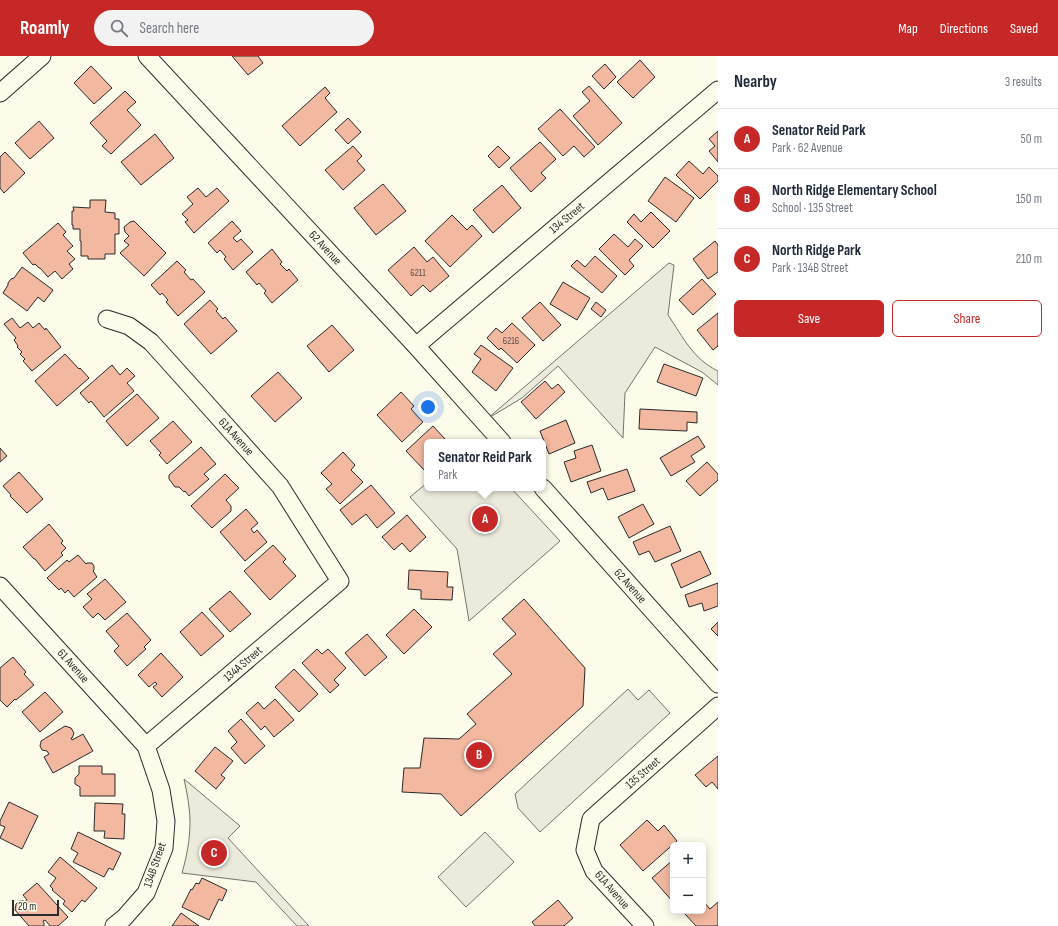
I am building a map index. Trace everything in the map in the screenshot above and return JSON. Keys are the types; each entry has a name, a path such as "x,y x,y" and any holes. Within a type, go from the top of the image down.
{"street":[{"path":"0,92 42,56"},
{"name":"62 Avenue","path":"147,56 416,346 499,439"},
{"name":"134 Street","path":"416,346 718,90"},
{"name":"61A Avenue","path":"107,319 129,326 151,342 280,486 340,581"},
{"name":"62 Avenue","path":"546,491 718,684"},
{"name":"134A Street","path":"146,746 340,581"},
{"name":"61 Avenue","path":"0,586 146,746"},
{"name":"135 Street","path":"585,850 591,818 718,706"},
{"name":"134B Street","path":"114,926 124,918 146,893 164,848 166,821 161,790 146,746"},
{"name":"61A Avenue","path":"585,850 594,871 645,926"}],"shaded area":[{"path":"669,263 674,265 668,315 695,354 709,366 718,371 718,385 702,372 655,347 625,393 623,438 558,366 522,398 487,419"},
{"path":"424,485 424,491 514,491 560,541 469,621 457,549 410,497"},
{"path":"628,689 638,700 649,690 670,713 540,832 518,808 515,794"},
{"path":"184,779 240,826 228,838 309,926 297,926 256,882 182,873 188,849 190,832 189,804"},
{"path":"485,832 514,862 466,907 438,877"}],"building":[{"path":"232,56 258,56 263,63 248,75"},
{"path":"640,60 655,77 633,98 617,82"},
{"path":"605,64 616,77 604,89 592,76"},
{"path":"91,66 112,88 94,104 74,83"},
{"path":"589,86 622,123 598,145 573,116 590,101 582,92"},
{"path":"325,87 330,93 325,98 337,112 300,146 282,126"},
{"path":"125,91 136,102 127,110 141,125 111,154 102,146 107,141 90,123"},
{"path":"560,109 595,147 584,157 574,146 563,156 538,129"},
{"path":"348,118 361,132 348,144 335,130"},
{"path":"39,121 54,138 30,159 15,143"},
{"path":"718,131 718,162 709,151 715,146 709,139"},
{"path":"155,134 174,158 141,185 121,162"},
{"path":"540,142 556,159 541,173 546,178 531,192 510,168"},
{"path":"353,146 362,156 357,161 365,170 343,190 325,170"},
{"path":"498,146 510,158 499,168 488,156"},
{"path":"5,152 25,173 4,193 0,188 0,157"},
{"path":"689,161 703,174 709,167 718,176 718,181 700,199 676,175"},
{"path":"665,177 694,198 676,222 648,201"},
{"path":"383,184 406,211 376,235 354,208"},
{"path":"502,185 521,208 493,233 473,210"},
{"path":"198,188 206,197 217,188 229,201 194,233 185,222 188,220 182,214 193,204 187,197"},
{"path":"90,200 106,200 105,212 115,213 115,219 119,219 119,234 115,234 115,254 105,254 105,259 88,259 88,256 81,256 80,229 73,229 73,207 90,208"},
{"path":"651,212 670,231 653,248 627,222 634,214 641,222"},
{"path":"452,215 467,230 472,225 482,236 450,267 425,241"},
{"path":"134,221 166,253 144,276 120,253 129,245 124,241 129,236 125,232 124,227 130,222"},
{"path":"232,221 241,231 233,238 237,242 241,239 253,252 233,270 224,259 226,257 220,250 217,253 208,243"},
{"path":"58,223 66,232 63,235 73,246 67,251 75,259 69,264 73,269 62,279 55,271 48,277 35,264 33,265 23,253"},
{"path":"614,234 628,247 635,239 643,246 629,260 634,266 625,275 599,249"},
{"path":"715,241 718,245 718,272 708,279 693,259"},
{"path":"414,247 427,262 433,257 449,276 430,292 423,285 411,296 388,270"},
{"path":"272,249 282,262 280,264 287,271 289,269 298,280 272,303 264,293 266,291 259,283 257,285 246,272"},
{"path":"595,256 617,276 602,293 571,266 577,260 585,267"},
{"path":"177,261 186,270 184,272 191,280 193,279 205,292 178,316 166,302 168,300 162,293 160,295 151,285"},
{"path":"22,267 53,290 44,302 38,297 27,311 3,293 8,283 14,278"},
{"path":"702,279 716,294 693,315 679,300"},
{"path":"563,282 590,298 577,320 550,304"},
{"path":"210,300 218,309 216,311 223,319 225,317 237,331 211,354 184,324"},
{"path":"540,302 561,325 543,341 522,318"},
{"path":"596,302 606,310 601,317 591,309"},
{"path":"718,313 718,346 713,350 697,330"},
{"path":"12,318 20,328 28,322 33,328 39,323 45,330 46,328 61,347 32,371 23,361 25,359 20,354 22,352 17,347 18,346 14,340 16,338 4,324"},
{"path":"512,323 535,345 517,363 501,348 499,350 487,338 496,328 502,333"},
{"path":"332,325 354,350 329,372 307,346"},
{"path":"481,345 513,368 496,391 472,372 481,359 474,354"},
{"path":"65,354 89,378 57,406 35,381"},
{"path":"664,364 703,378 696,396 657,382"},
{"path":"112,365 120,375 127,368 135,376 127,383 134,391 104,417 91,401 89,403 80,393"},
{"path":"278,372 302,398 275,422 251,396"},
{"path":"545,381 552,389 558,384 565,392 536,419 521,402"},
{"path":"401,392 414,406 411,409 423,422 402,442 377,415"},
{"path":"137,394 159,418 127,446 106,421"},
{"path":"640,409 697,412 697,423 687,422 687,431 639,429"},
{"path":"566,420 575,443 549,454 546,446 546,439 543,439 540,431"},
{"path":"173,421 192,442 167,464 159,455 161,453 150,441"},
{"path":"433,426 445,439 424,439 424,470 406,451"},
{"path":"698,436 705,447 691,456 695,462 671,476 660,458"},
{"path":"592,445 601,471 571,482 564,462 576,458 574,451"},
{"path":"201,447 216,464 204,474 209,479 189,496 179,487 175,487 169,479 169,475"},
{"path":"0,448 7,456 0,462"},
{"path":"343,452 355,465 351,470 363,482 340,504 326,489 332,484 321,473"},
{"path":"707,462 718,474 718,480 700,496 686,481"},
{"path":"627,469 635,491 608,500 603,488 591,493 587,482"},
{"path":"19,472 43,499 27,513 10,496 11,495 3,486"},
{"path":"225,474 239,488 226,500 231,506 231,511 212,528 191,506"},
{"path":"371,485 395,513 377,528 366,514 352,525 340,510"},
{"path":"643,504 654,524 629,538 618,517"},
{"path":"246,509 258,523 251,529 254,533 257,530 267,542 245,561 220,532"},
{"path":"407,515 426,537 410,552 402,543 394,550 382,537"},
{"path":"49,524 63,541 61,543 66,548 61,553 63,555 45,571 23,547"},
{"path":"670,526 681,551 655,562 649,551 639,555 633,542"},
{"path":"273,545 286,559 283,562 296,576 270,600 244,571"},
{"path":"700,551 711,574 681,588 671,564"},
{"path":"78,555 86,564 92,563 94,566 93,571 97,577 74,597 68,590 65,593 61,588 59,590 47,578 67,560 69,562"},
{"path":"409,570 448,572 447,587 453,587 452,600 421,599 421,590 408,589"},
{"path":"105,579 126,602 105,620 98,613 93,618 83,607 92,599 87,594"},
{"path":"718,583 718,606 704,611 702,603 689,607 685,595"},
{"path":"230,591 251,614 230,632 209,609"},
{"path":"524,599 585,668 583,706 461,816 441,794 402,792 404,768 420,768 424,738 459,739 476,724 467,714 512,674 493,654 516,634 502,619"},
{"path":"414,609 432,627 404,654 386,635"},
{"path":"202,612 224,636 201,656 180,632"},
{"path":"127,613 151,640 144,647 146,649 127,666 114,651 119,646 106,631"},
{"path":"718,622 718,636 711,629"},
{"path":"367,634 387,657 365,676 345,653"},
{"path":"317,649 322,654 328,649 346,668 334,680 339,685 330,693 302,663"},
{"path":"161,653 183,677 162,697 153,687 157,684 155,682 149,687 138,675"},
{"path":"13,657 26,672 24,674 34,685 7,707 0,700 0,668"},
{"path":"294,669 318,694 299,712 275,687"},
{"path":"45,692 63,712 40,732 22,712"},
{"path":"275,699 294,720 274,737 265,726 261,730 246,713 258,702 264,709"},
{"path":"241,719 265,746 245,764 231,748 237,742 228,731"},
{"path":"65,726 71,728 74,733 71,738 72,740 83,734 93,751 53,773 44,757 49,754 47,751 42,750 40,746 41,741"},
{"path":"215,747 233,761 221,775 225,778 216,789 195,771"},
{"path":"718,756 718,789 712,782 706,787 695,775"},
{"path":"79,766 102,766 102,774 115,774 115,796 80,796 80,787 75,784 75,778 79,774"},
{"path":"9,802 38,816 22,849 0,838 5,827 0,825 0,821"},
{"path":"95,803 123,804 122,814 125,814 124,839 104,838 105,831 94,831"},
{"path":"647,820 658,831 664,825 677,841 670,842 670,847 643,871 620,845"},
{"path":"78,832 121,853 113,870 109,868 104,877 73,862 78,853 71,849"},
{"path":"60,857 97,888 85,902 82,900 72,912 63,904 65,901 52,890 53,889 50,886 56,878 48,872"},
{"path":"670,863 670,899 652,878"},
{"path":"202,878 227,890 222,901 219,899 209,920 182,907 191,889 192,890 196,883 199,884"},
{"path":"37,883 68,917 58,926 50,926 45,920 43,921 44,926 29,926 15,910 16,904 19,901 24,902 27,900 23,895"},
{"path":"558,900 573,918 564,926 535,926 532,922"},
{"path":"718,902 718,926 696,926 685,914 706,914 706,904 710,909"},
{"path":"181,913 199,926 172,926"}],"place":[{"name":"Senator Reid Park","path":"485,519"},
{"name":"North Ridge Elementary School","path":"479,755"},
{"name":"North Ridge Park","path":"214,853"}]}
